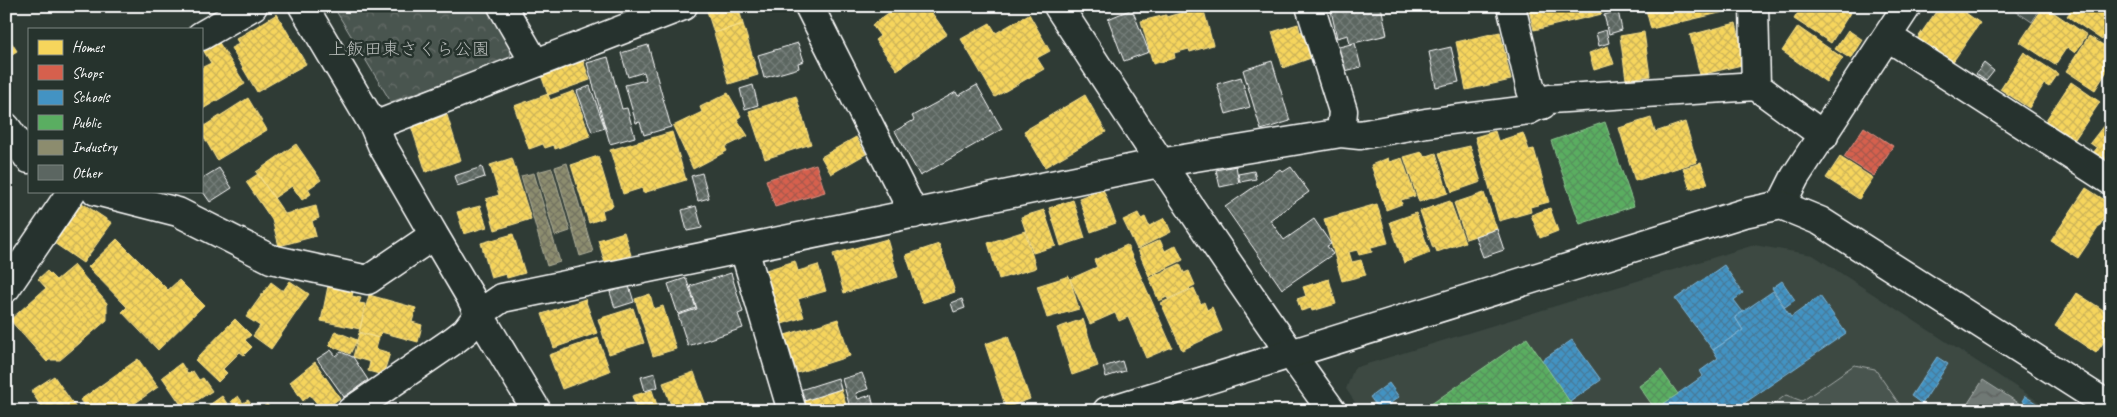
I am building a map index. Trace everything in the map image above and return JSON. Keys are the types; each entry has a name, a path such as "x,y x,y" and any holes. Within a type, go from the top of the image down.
{"street":[{"path":"202,35 253,6"},
{"path":"303,6 374,126 382,145 479,314 537,411"},
{"path":"502,6 535,63"},
{"path":"374,126 683,6"},
{"path":"809,6 914,214"},
{"path":"1058,6 1159,163 1290,354 1332,411"},
{"path":"1310,6 1343,111 1341,133"},
{"path":"1511,6 1531,90 1542,105"},
{"path":"1754,6 1756,86"},
{"path":"1781,205 1796,177 1907,6"},
{"path":"1888,37 2111,181"},
{"path":"352,411 453,341 466,331 479,314 502,298 1159,163 1341,133 1360,135 1426,123 1529,110 1542,105 1550,99 1756,86 1824,136"},
{"path":"6,127 27,154"},
{"path":"6,288 71,192"},
{"path":"100,192 178,212 270,259 368,280 434,235"},
{"path":"1107,411 1744,213 1781,205 1820,221 2111,407"},
{"path":"744,249 792,411"}],"shaded area":[{"path":"1754,245 1813,255 2053,411 1361,411 1346,389 1354,368"}],"green space":[{"name":"上飯田東さくら公園","path":"333,6 487,6 512,49 509,60 391,102"},
{"path":"2008,6 2042,6 2032,22"},
{"path":"1854,365 1875,369 1904,411 1764,411 1786,395 1802,401"}],"water":[{"path":"1983,380 2031,411 1963,411"}],"building: Homes":[{"path":"725,6 738,6 743,24 714,33 707,11"},
{"path":"898,6 916,6 918,9 927,6 947,34 897,70 875,40 880,36 872,25"},
{"path":"1528,6 1600,6 1602,14 1534,30"},
{"path":"1645,6 1723,6 1724,12 1651,29"},
{"path":"1802,6 1839,6 1850,13 1831,43 1794,19"},
{"path":"1940,6 1970,6 1966,13 1980,23 1952,63 1917,39"},
{"path":"2044,6 2087,35 2075,53 2067,47 2055,65 2020,42"},
{"path":"2074,6 2111,6 2111,27 2102,40 2067,16"},
{"path":"1203,7 1213,45 1190,52 1189,49 1174,53 1175,58 1153,64 1141,21 1166,15 1166,17"},
{"path":"277,14 306,64 257,92 231,48 239,44 236,39"},
{"path":"1029,14 1050,51 1037,58 1044,69 995,97 961,39 990,23 996,33"},
{"path":"1736,23 1746,64 1700,75 1690,35"},
{"path":"743,24 758,75 729,84 714,33"},
{"path":"1298,24 1300,32 1305,31 1311,58 1283,68 1272,32"},
{"path":"1798,27 1843,58 1826,82 1782,51"},
{"path":"1848,30 1863,40 1851,59 1835,49"},
{"path":"1500,32 1511,80 1466,90 1456,42"},
{"path":"1644,32 1650,76 1626,79 1620,36"},
{"path":"6,34 17,51 6,58"},
{"path":"2089,36 2111,50 2111,65 2095,90 2066,71"},
{"path":"218,41 245,84 202,109 202,68 211,63 203,50"},
{"path":"1608,46 1614,64 1594,70 1589,53"},
{"path":"2024,52 2058,74 2049,87 2044,84 2029,108 2000,89"},
{"path":"583,61 590,80 548,95 541,75"},
{"path":"2071,82 2100,102 2073,142 2044,123"},
{"path":"574,91 590,136 555,149 554,145 545,148 543,144 529,149 514,106 548,94 550,100"},
{"path":"728,93 741,116 737,119 748,136 725,147 727,151 693,169 673,126 702,112 700,107"},
{"path":"1085,95 1106,132 1045,167 1024,131"},
{"path":"796,96 811,144 765,159 749,111"},
{"path":"248,98 267,130 217,160 202,134 202,127"},
{"path":"447,115 461,160 426,172 411,126"},
{"path":"2111,116 2111,168 2092,154 2097,148 2090,143"},
{"path":"1651,118 1655,132 1685,122 1697,162 1635,181 1619,128"},
{"path":"1495,131 1498,141 1523,133 1529,150 1534,149 1549,202 1530,207 1531,212 1499,221 1475,137"},
{"path":"672,132 686,180 643,193 642,188 623,194 610,150"},
{"path":"856,137 866,154 831,174 821,157"},
{"path":"296,144 321,180 308,189 311,194 302,200 292,186 274,198 256,172"},
{"path":"1470,146 1481,182 1452,192 1439,153"},
{"path":"1422,152 1424,157 1436,153 1448,193 1419,202 1404,157"},
{"path":"598,156 613,206 602,210 604,218 589,223 571,165"},
{"path":"1840,157 1873,178 1859,199 1826,178"},
{"path":"512,158 531,219 495,230 486,199 499,195 490,165"},
{"path":"1388,158 1389,162 1402,158 1415,196 1401,200 1402,204 1386,210 1371,165"},
{"path":"1701,163 1708,184 1690,189 1683,168"},
{"path":"258,174 285,214 316,206 319,218 312,221 316,236 279,246 272,220 246,182"},
{"path":"2086,188 2111,204 2111,219 2109,222 2104,219 2078,258 2051,241"},
{"path":"1103,189 1116,223 1091,232 1079,198"},
{"path":"1484,193 1497,229 1466,239 1454,203"},
{"path":"1073,200 1085,238 1061,246 1049,208"},
{"path":"1450,201 1465,242 1437,252 1435,247 1433,248 1420,211"},
{"path":"82,203 112,223 83,263 54,243"},
{"path":"1377,204 1388,243 1371,247 1372,252 1359,255 1357,250 1349,252 1352,262 1361,260 1366,275 1342,281 1324,219"},
{"path":"480,206 487,227 464,234 457,212"},
{"path":"1550,208 1558,231 1540,238 1531,215"},
{"path":"1044,210 1056,246 1033,253 1021,217"},
{"path":"1138,213 1141,219 1145,217 1149,226 1165,218 1171,232 1137,249 1123,220"},
{"path":"1416,213 1430,253 1404,263 1390,222"},
{"path":"1025,231 1036,268 999,279 988,243"},
{"path":"624,232 631,255 605,263 598,240"},
{"path":"513,234 525,273 507,278 506,274 491,278 481,243"},
{"path":"117,239 168,290 179,280 204,305 158,350 122,312 127,307 88,267"},
{"path":"887,239 898,277 844,293 833,254"},
{"path":"1160,240 1165,251 1176,245 1183,260 1149,276 1138,250"},
{"path":"939,244 955,292 922,303 906,255"},
{"path":"1127,245 1172,347 1146,358 1128,317 1119,321 1115,313 1090,324 1070,279 1097,267 1094,260"},
{"path":"795,261 798,271 818,265 826,291 798,299 804,317 782,324 766,270"},
{"path":"1180,264 1184,273 1189,271 1195,285 1168,299 1167,297 1159,301 1149,278"},
{"path":"74,265 107,303 107,320 60,360 49,360 47,362 10,320 46,288 38,279 47,271 56,280"},
{"path":"1069,276 1079,309 1047,318 1037,286"},
{"path":"1329,279 1336,304 1312,311 1311,308 1301,311 1297,299 1306,296 1303,287"},
{"path":"290,281 309,294 271,349 253,336 260,326 246,317 271,282 283,291"},
{"path":"328,286 353,292 352,296 361,298 359,303 365,304 360,329 321,321"},
{"path":"1194,288 1201,304 1204,302 1207,310 1212,307 1222,331 1182,350 1161,303"},
{"path":"2077,293 2111,315 2111,332 2096,353 2055,326"},
{"path":"650,294 654,309 663,306 676,349 653,356 635,299"},
{"path":"369,295 416,308 412,322 422,325 418,342 381,332 379,338 359,332"},
{"path":"585,299 597,333 554,348 542,314"},
{"path":"633,308 644,343 609,354 598,319"},
{"path":"235,319 251,335 245,340 252,347 244,355 240,352 223,369 227,373 218,382 195,360"},
{"path":"838,319 850,356 797,373 785,335"},
{"path":"1083,319 1098,366 1072,375 1057,328"},
{"path":"335,331 357,340 350,354 329,345"},
{"path":"359,333 379,338 376,349 390,353 383,375 368,371 370,362 353,357"},
{"path":"1008,336 1030,399 1006,408 985,344"},
{"path":"598,338 610,371 562,389 549,355"},
{"path":"138,359 158,387 124,411 88,411 80,400"},
{"path":"315,362 340,398 323,411 310,395 303,401 290,382"},
{"path":"181,363 188,374 193,371 199,380 203,378 212,391 184,409 162,377"},
{"path":"694,372 708,411 673,411 663,383"},
{"path":"54,376 78,411 44,411 31,391"},
{"path":"841,389 848,411 804,411 801,402"},
{"path":"652,390 659,411 637,411 632,396"},
{"path":"222,396 232,411 201,411"},
{"path":"238,396 243,403 248,400 256,411 238,411 231,401"},
{"path":"176,404 180,411 166,411"},
{"path":"267,404 271,411 258,411"}],"building: Shops":[{"path":"1864,127 1893,146 1874,176 1844,157"},
{"path":"816,164 825,192 775,207 766,180"}],"building: Schools":[{"path":"1724,265 1743,293 1734,300 1743,312 1735,317 1743,330 1713,350 1675,299"},
{"path":"1782,281 1795,300 1785,307 1772,288"},
{"path":"1773,291 1791,317 1820,296 1846,333 1733,411 1653,411 1703,376 1700,371 1718,358 1713,350 1743,330 1735,317"},
{"path":"1572,340 1601,380 1570,402 1541,361"},
{"path":"1937,357 1948,364 1922,404 1911,396"},
{"path":"1389,383 1399,397 1380,411 1370,397"},
{"path":"2025,396 2047,411 2038,411 2022,401"}],"building: Public":[{"path":"1605,122 1634,206 1580,224 1551,141"},
{"path":"1527,338 1576,411 1421,411"},
{"path":"1661,370 1678,394 1655,409 1639,386"}],"building: Industry":[{"path":"567,163 593,252 580,256 555,167"},
{"path":"552,168 570,231 555,236 537,172"},
{"path":"534,173 560,262 547,266 521,176"}],"building: Other":[{"path":"1330,6 1381,6 1387,35 1350,44 1348,35 1337,38"},
{"path":"1132,9 1149,52 1124,61 1108,19"},
{"path":"1618,11 1622,30 1609,34 1604,15"},
{"path":"1606,30 1609,43 1599,46 1596,33"},
{"path":"798,43 804,61 798,63 799,68 764,78 758,55"},
{"path":"1355,43 1361,67 1341,72 1335,48"},
{"path":"648,45 671,127 644,135 640,122 636,123 625,85 646,80 644,72 628,77 621,53"},
{"path":"1451,47 1459,82 1436,87 1429,52"},
{"path":"608,57 622,109 627,108 635,137 610,144 587,63"},
{"path":"1272,61 1290,121 1261,130 1243,70"},
{"path":"1984,63 1994,71 1986,81 1976,74"},
{"path":"1241,77 1250,107 1226,114 1217,84"},
{"path":"753,85 758,105 745,109 740,89"},
{"path":"977,85 1002,129 920,176 895,131 914,120 912,116 956,92 958,96"},
{"path":"590,86 605,128 592,132 577,91"},
{"path":"1236,166 1239,183 1220,187 1216,170"},
{"path":"482,167 485,177 457,186 454,176"},
{"path":"1291,167 1309,192 1270,220 1284,240 1314,219 1331,244 1327,246 1333,254 1282,289 1225,207 1280,169 1283,172"},
{"path":"219,168 232,188 210,202 202,190 202,178"},
{"path":"1254,171 1256,179 1240,182 1238,174"},
{"path":"702,173 709,198 698,201 691,176"},
{"path":"696,206 702,228 687,231 682,210"},
{"path":"1497,229 1504,250 1483,257 1475,236"},
{"path":"731,273 743,312 738,314 743,328 688,346 678,315 697,309 690,286"},
{"path":"686,278 696,308 678,314 668,284"},
{"path":"629,286 634,302 615,308 610,292"},
{"path":"962,299 965,308 954,312 951,303"},
{"path":"331,350 336,356 341,352 353,357 368,380 344,397 317,359"},
{"path":"1122,361 1125,371 1106,377 1103,367"},
{"path":"655,373 658,387 645,391 641,377"},
{"path":"862,373 868,389 856,393 858,399 871,395 875,411 851,411 842,379"},
{"path":"838,378 841,389 801,402 797,391"}]}
